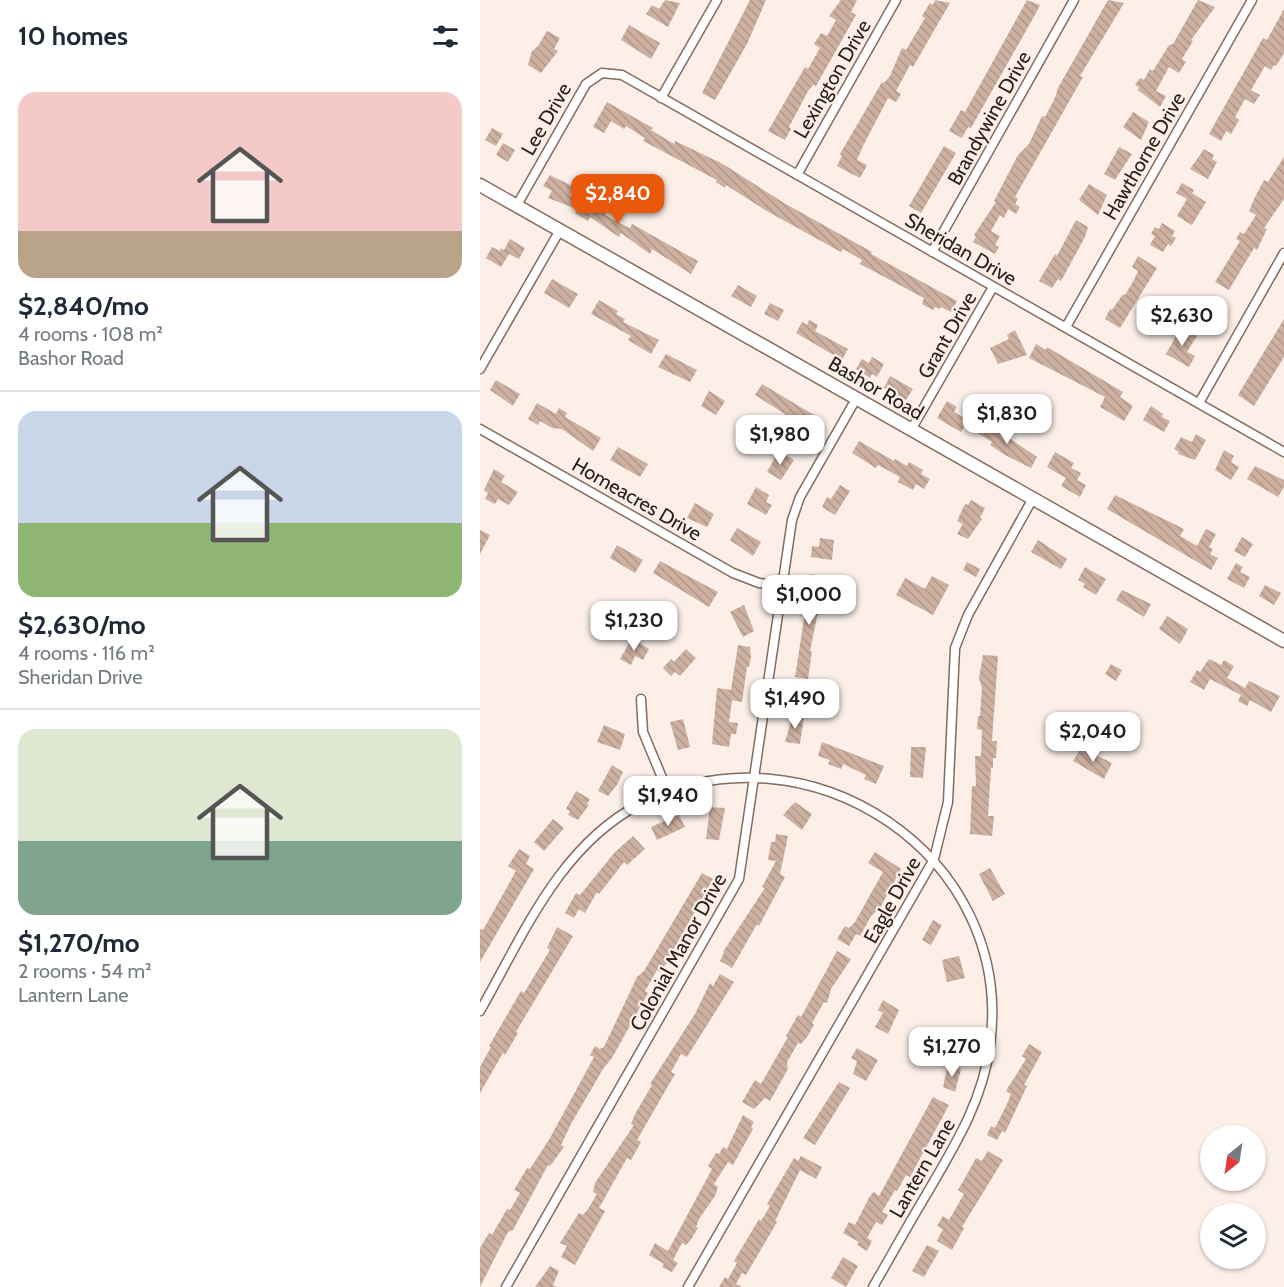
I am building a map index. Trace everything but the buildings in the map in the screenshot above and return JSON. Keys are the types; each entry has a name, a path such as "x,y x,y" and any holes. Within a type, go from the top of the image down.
{"street":[{"path":"661,98 717,0"},
{"name":"Lexington Drive","path":"797,175 896,0"},
{"name":"Brandywine Drive","path":"932,252 1074,0"},
{"name":"Hawthorne Drive","path":"1066,327 1252,0"},
{"name":"Lee Drive","path":"517,205 586,84 602,73 622,75"},
{"name":"Sheridan Drive","path":"622,75 1284,452"},
{"name":"Bashor Road","path":"480,185 1284,641"},
{"path":"480,369 560,230"},
{"path":"1199,403 1284,253"},
{"name":"Grant Drive","path":"911,430 993,287"},
{"name":"Colonial Manor Drive","path":"506,1287 734,892 742,866 795,508 856,399"},
{"name":"Homeacres Drive","path":"480,429 734,573 759,583 782,586"},
{"name":"Eagle Drive","path":"688,1287 933,859 942,836 948,802 955,648 968,615 1032,500"},
{"path":"641,699 643,732 668,792"},
{"name":"Lantern Lane","path":"480,1011 549,890 576,854 615,820 639,804 668,792 708,781 754,777 800,782 853,801 907,834 933,859 964,904 988,973 992,1008 991,1043 978,1096 967,1124 873,1287"}]}
